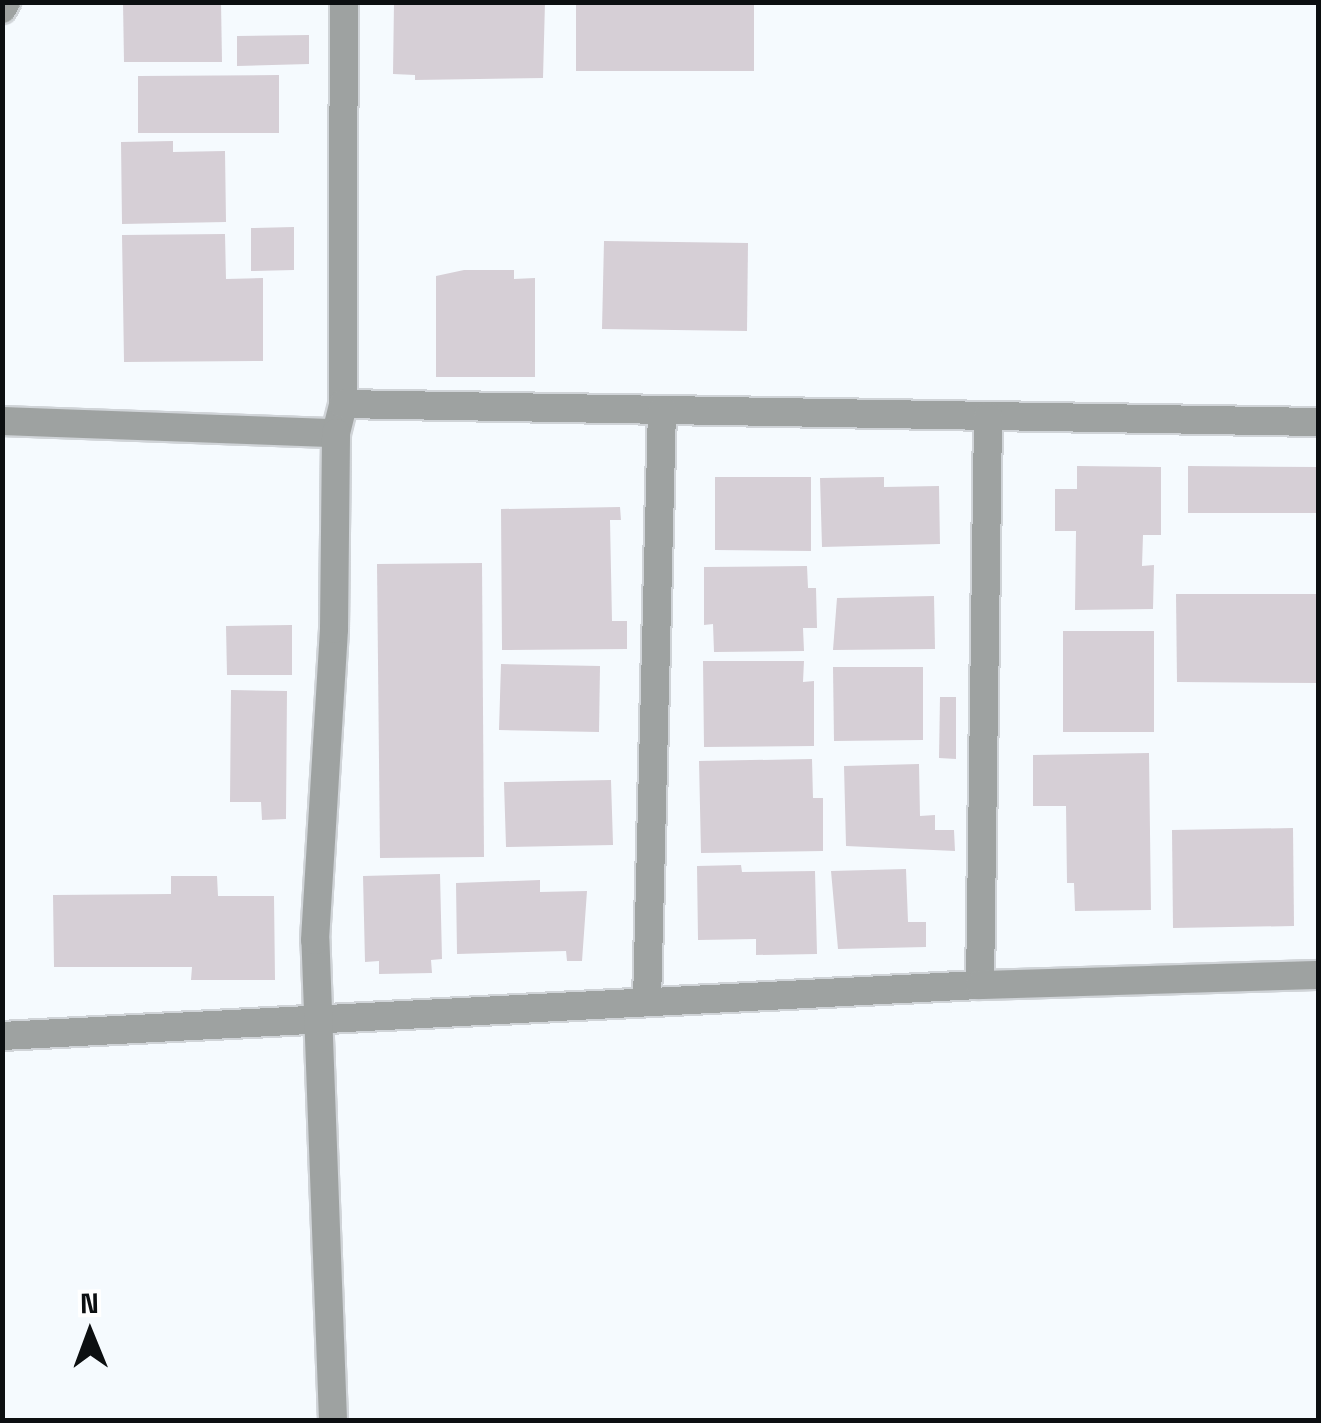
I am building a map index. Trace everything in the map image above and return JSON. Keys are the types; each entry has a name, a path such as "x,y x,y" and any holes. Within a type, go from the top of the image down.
{"street":[{"path":"333,1420 317,1019 336,433 343,404 344,2"},
{"path":"343,404 1318,422"},
{"path":"647,1002 662,410"},
{"path":"980,984 988,416"},
{"path":"2,421 336,433"},
{"path":"2,1036 980,984 1318,975"}],"building":[{"path":"123,2 221,2 222,62 124,62"},
{"path":"394,2 545,2 543,78 415,80 415,75 393,74"},
{"path":"576,2 754,2 754,71 576,71"},
{"path":"309,35 309,64 237,66 237,36"},
{"path":"279,75 279,133 138,133 138,76"},
{"path":"173,141 173,152 225,151 226,222 122,224 121,142"},
{"path":"294,227 294,270 251,271 251,228"},
{"path":"225,234 226,279 263,278 263,361 124,362 122,235"},
{"path":"604,241 748,243 747,331 602,329"},
{"path":"464,270 514,270 514,279 535,278 535,377 436,377 436,276"},
{"path":"1077,466 1161,467 1161,535 1143,535 1142,566 1154,565 1153,609 1075,610 1076,531 1055,531 1055,489 1077,489"},
{"path":"1188,466 1318,467 1318,513 1188,513"},
{"path":"715,477 811,477 811,551 715,550"},
{"path":"884,477 884,487 939,486 940,544 822,547 820,478"},
{"path":"620,507 621,520 610,520 612,621 627,621 627,649 502,650 501,509"},
{"path":"482,563 484,857 380,858 377,564"},
{"path":"807,566 808,588 816,588 817,628 803,628 804,651 714,652 713,624 704,625 704,567"},
{"path":"1176,594 1318,594 1318,683 1177,682"},
{"path":"934,596 935,649 833,650 837,598"},
{"path":"292,625 292,675 227,675 226,626"},
{"path":"1063,631 1154,631 1154,732 1063,732"},
{"path":"703,661 804,661 803,682 814,681 814,746 704,747"},
{"path":"501,664 600,666 599,732 499,730"},
{"path":"833,667 923,667 923,740 834,741"},
{"path":"231,690 287,691 286,819 262,820 261,802 230,802"},
{"path":"940,697 956,697 956,759 939,758"},
{"path":"1149,753 1151,910 1075,911 1074,883 1067,883 1066,806 1033,806 1033,755"},
{"path":"812,759 813,798 823,798 823,851 701,853 699,761"},
{"path":"919,764 920,816 935,815 935,830 954,830 955,851 846,846 844,766"},
{"path":"611,780 613,845 506,847 504,782"},
{"path":"1293,828 1294,926 1173,928 1172,830"},
{"path":"741,865 742,872 815,871 817,954 756,955 756,939 698,940 697,866"},
{"path":"906,869 908,922 926,922 926,947 838,949 831,871"},
{"path":"440,874 442,959 431,960 432,973 379,974 379,961 365,962 363,876"},
{"path":"171,876 217,876 218,896 274,896 275,980 191,980 192,967 54,967 53,895 171,894"},
{"path":"540,880 540,892 587,891 582,961 567,961 566,951 457,954 456,883"}]}
